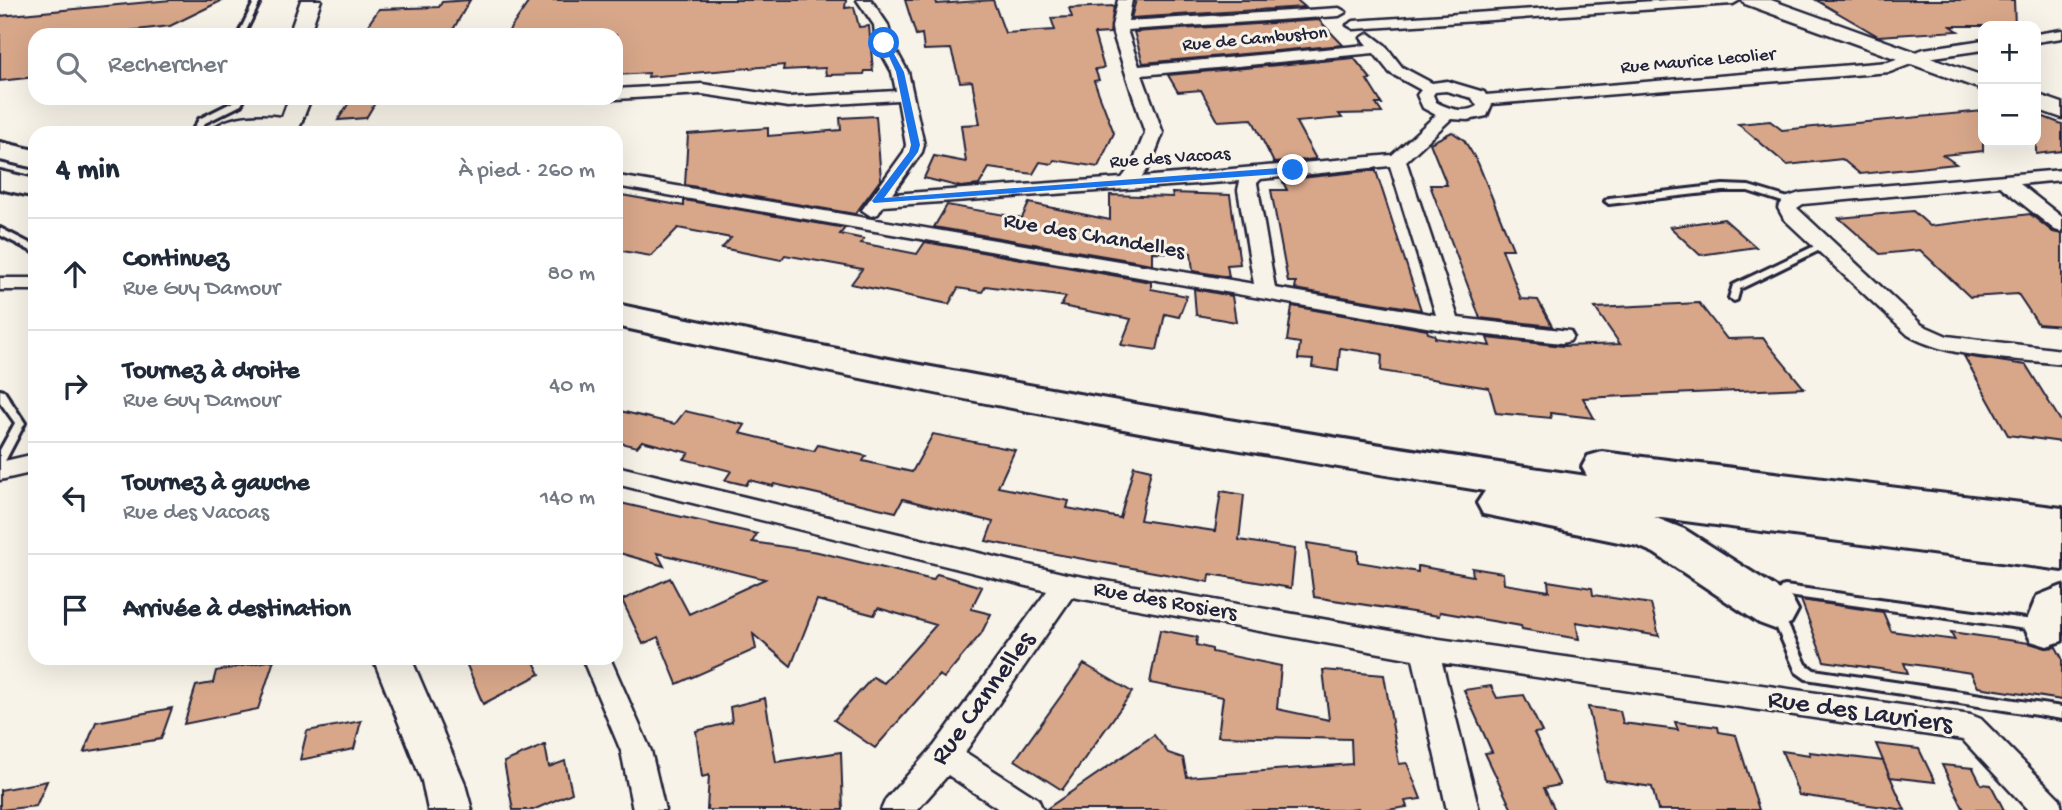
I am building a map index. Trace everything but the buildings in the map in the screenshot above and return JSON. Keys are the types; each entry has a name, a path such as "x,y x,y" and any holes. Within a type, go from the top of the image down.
{"highway":[{"path":"0,151 28,157"},
{"path":"0,180 28,186"},
{"path":"623,292 1273,418 1607,468 2062,524"},
{"path":"623,317 731,341 1170,424 1404,464 1644,500 2062,553"},
{"path":"1170,424 1241,453 1646,531 1669,541 1776,610"}],"main road":[{"path":"301,28 311,0"},
{"path":"318,28 327,0"},
{"path":"1752,0 1978,81"},
{"path":"244,126 257,122 279,105"},
{"path":"292,126 298,105"},
{"path":"257,122 279,122 285,126"},
{"path":"395,665 443,782 450,810"}],"street":[{"path":"862,222 914,152 915,145 900,72 884,43 881,25 864,0"},
{"path":"1125,0 1119,26 1154,133 1141,166 1128,183"},
{"path":"1319,0 1339,12 1380,48 1396,70 1430,88 1458,87 1478,95 1484,100 1485,106 1472,115 1447,114 1425,100 1430,88"},
{"path":"1354,25 1733,0"},
{"path":"1119,26 1339,12"},
{"path":"2041,37 2062,34"},
{"name":"Rue Maurice Lecolier","path":"1484,100 1890,67 1903,65 1932,52 1978,46"},
{"name":"Rue de Cambuston","path":"1133,71 1380,48"},
{"path":"623,94 702,89 789,102 905,95"},
{"path":"1447,114 1397,160 1449,324"},
{"name":"Rue des Vacoas","path":"877,201 1256,174 1397,160"},
{"path":"1256,174 1248,182 1247,190 1266,292"},
{"path":"2062,175 1792,202 1787,208 1791,215 1915,330 1929,338 1946,343 2062,357"},
{"path":"2005,181 2062,226"},
{"name":"Rue des Chandelles","path":"623,182 1449,324 1562,337"},
{"path":"0,284 28,284"},
{"path":"0,471 28,465"},
{"name":"Rue des Rosiers","path":"623,477 1066,585 1425,649 1721,693"},
{"name":"Rue Cannelles","path":"897,810 945,756 1066,585"},
{"path":"1425,649 1463,810"},
{"path":"599,665 618,704 648,788 649,810"},
{"name":"Rue des Lauriers","path":"1721,693 1970,728 2049,810"},
{"path":"945,756 1027,810"}],"lane":[{"path":"244,28 258,0"},
{"path":"201,126 234,105"},
{"path":"1609,201 1723,188 1749,189 1792,202"},
{"path":"0,231 28,246"},
{"path":"1734,298 1736,287 1823,245"},
{"path":"0,394 20,423 0,460"},
{"path":"2057,621 1785,591 1776,610 1801,668 1811,675 2062,713"}],"route":[{"path":"884,43 900,72 915,145 914,152 877,201 1293,170"}]}
